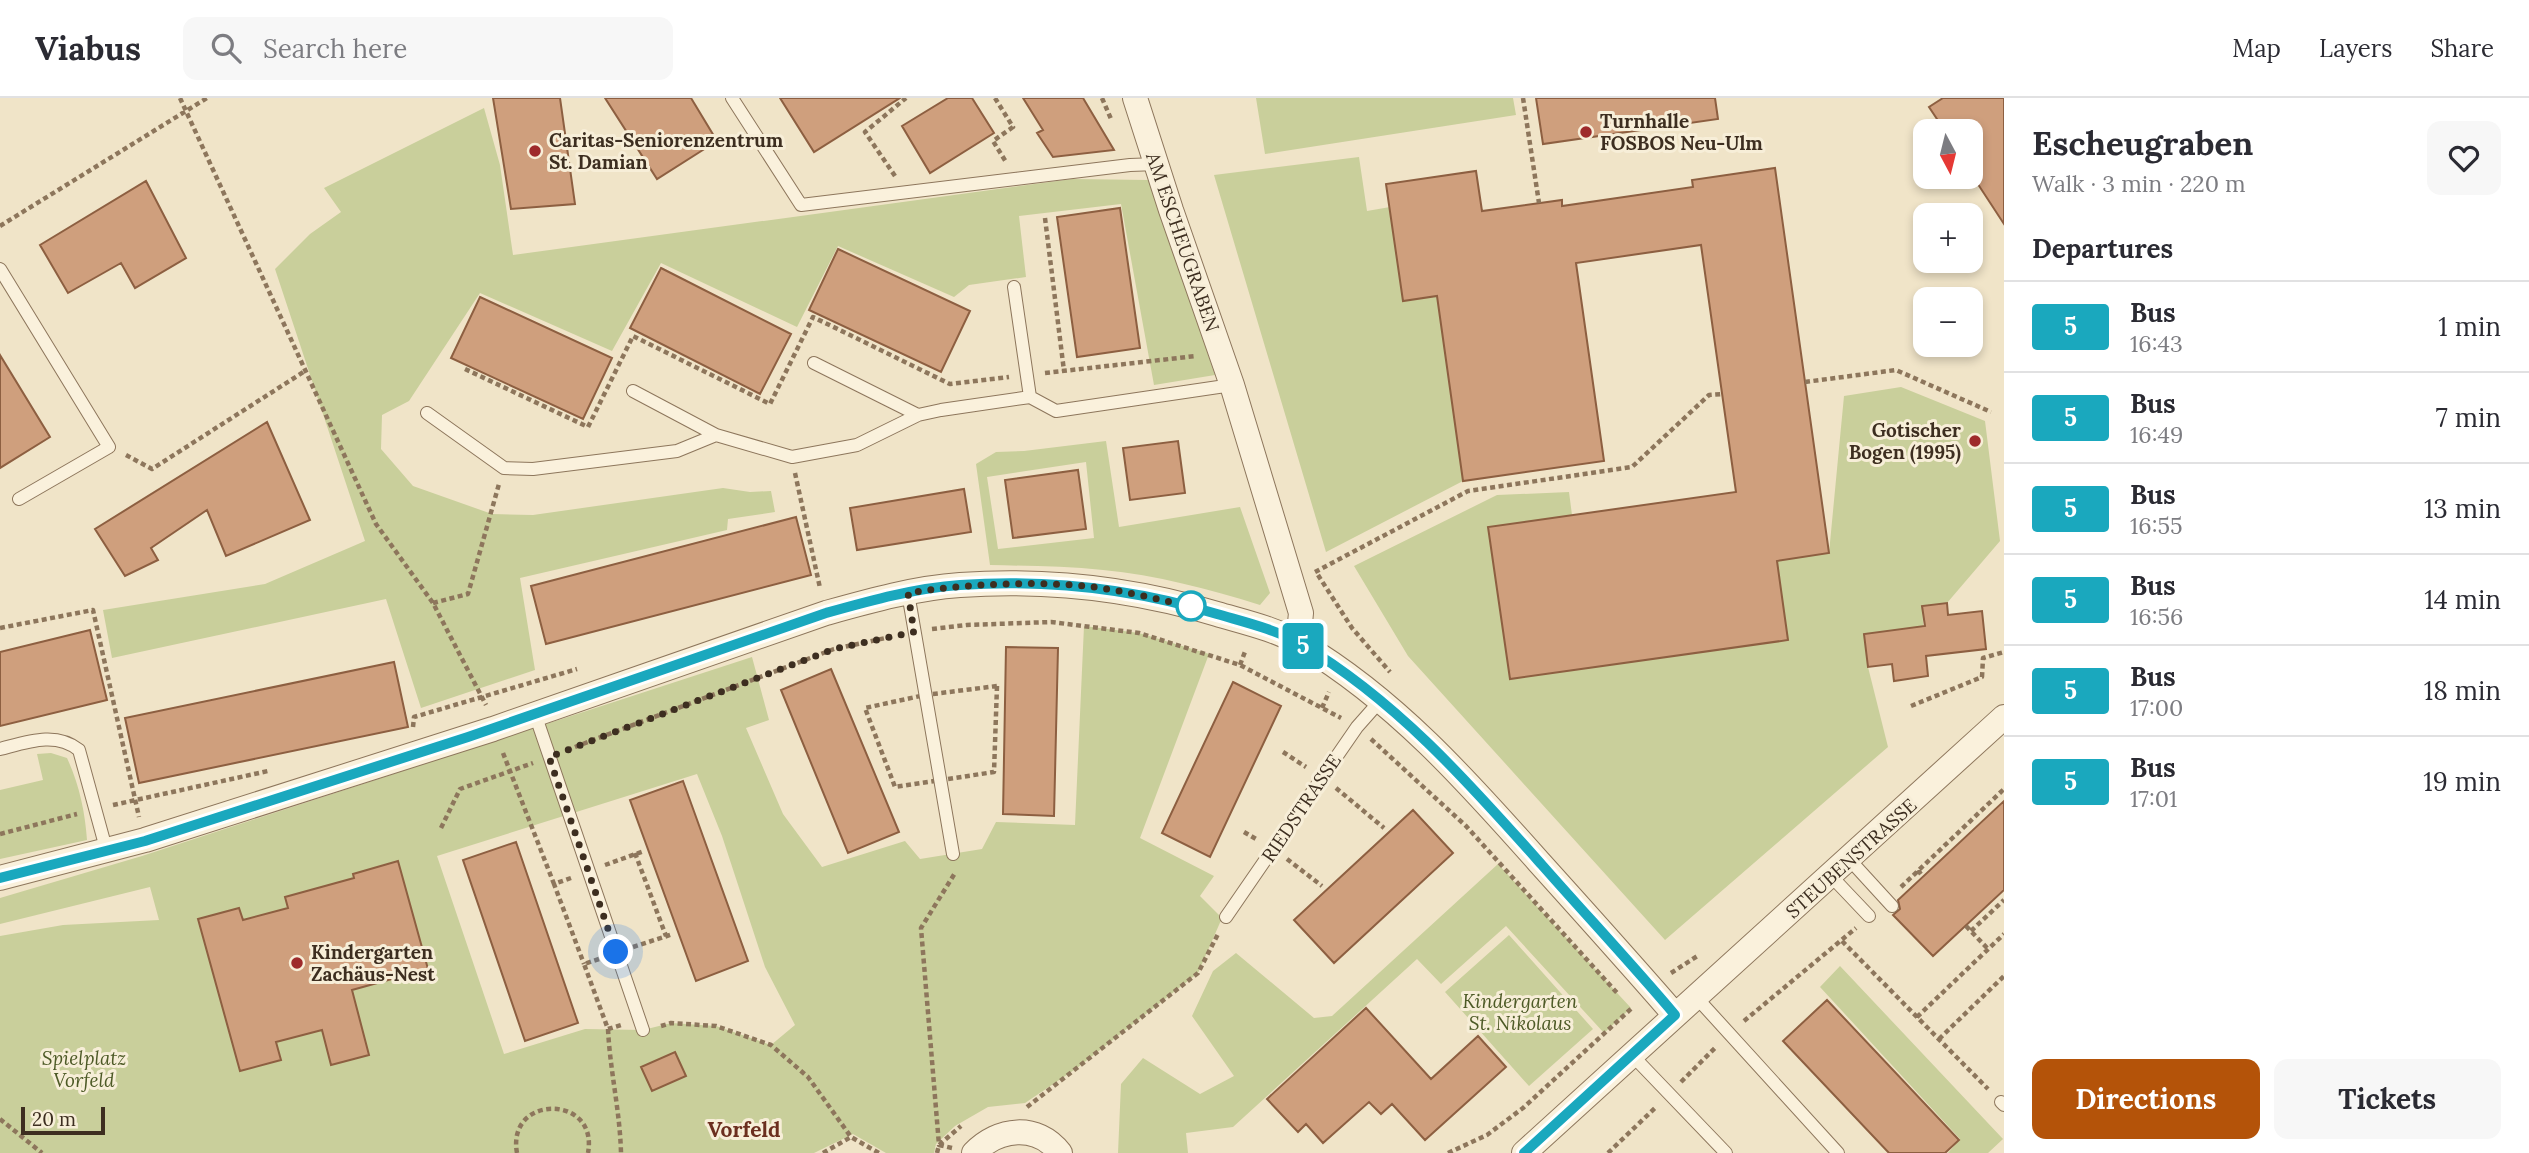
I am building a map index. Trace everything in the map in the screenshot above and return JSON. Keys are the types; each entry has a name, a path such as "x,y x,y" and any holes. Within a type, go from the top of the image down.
{"street":[{"name":"AM ESCHEUGRABEN","path":"1135,98 1233,385 1301,613 1298,643"},
{"path":"0,878 145,841 493,729 826,613 908,593 959,585 1087,586 1197,608 1254,625 1298,643 1340,669 1430,744 1482,798 1675,1015"},
{"name":"STEUBENSTRASSE","path":"1524,1153 2004,717"},
{"path":"963,1151 993,1137 1024,1132 1040,1136 1060,1153"}],"lane":[{"path":"732,98 801,205 1016,178 1157,164"},
{"path":"0,269 109,447 19,499"},
{"path":"1014,287 1030,397"},
{"path":"814,363 918,415"},
{"path":"632,391 716,435 792,457 857,445 918,415 1030,397 1056,411 1233,385"},
{"path":"428,413 504,467 533,469 677,450 716,435"},
{"path":"908,593 953,854"},
{"name":"RIEDSTRASSE","path":"1226,917 1357,727 1380,701"},
{"path":"535,714 643,1030"},
{"path":"0,749 38,740 67,740 79,750 107,852"},
{"path":"1840,867 1889,903"},
{"path":"1840,867 1869,916"},
{"path":"1696,997 1838,1153"},
{"path":"1631,1054 1726,1153"}],"path":[{"path":"180,98 376,524 433,603 483,696 493,729 554,884"},
{"path":"0,226 207,98"},
{"path":"905,191 865,132 906,98"},
{"path":"995,98 1013,127 993,141 1016,178"},
{"path":"1524,98 1539,203"},
{"path":"1045,218 1064,371"},
{"path":"1805,382 1896,370 1991,412"},
{"path":"109,447 152,468 305,371"},
{"path":"1323,567 1468,491 1632,467 1709,396 1722,394"},
{"path":"792,457 834,649"},
{"path":"433,603 468,594 504,467"},
{"path":"0,628 93,610 145,841"},
{"path":"442,828 460,789 834,649 914,632 967,625 1051,622 1139,634 1240,665 1357,727 1466,826 1632,1008"},
{"path":"1910,706 1982,677 1983,658 2004,652"},
{"path":"412,739 414,717 588,666"},
{"path":"865,708 925,695 997,686"},
{"path":"0,834 94,809 280,768"},
{"path":"1889,903 1918,870 2004,789"},
{"path":"635,853 666,936"},
{"path":"953,854 955,874 921,928 939,1144 963,1151"},
{"path":"1918,870 1923,877"},
{"path":"1971,931 2004,900"},
{"path":"1608,1153 1729,1034 1869,916"},
{"path":"1006,1133 1026,1108 1198,972 1226,917"},
{"path":"1966,926 1988,949"},
{"path":"1917,1017 2004,934"},
{"path":"1842,941 2003,1104"},
{"path":"1939,1039 2004,976"},
{"path":"643,1030 671,1023 716,1026 771,1045 808,1077 851,1137 879,1153"},
{"path":"608,1030 621,1153"},
{"path":"517,1153 516,1138 524,1121 541,1110 551,1108 571,1112 579,1119 589,1137 588,1153"},
{"path":"0,1119 42,1153"},
{"path":"823,1153 851,1137"}],"green space":[{"path":"1256,98 1513,98 1516,115 1265,154"},
{"path":"484,108 500,165 513,255 1072,179 1149,180 1215,375 1154,385 1121,204 1019,216 1026,277 969,285 954,297 838,246 797,327 661,263 612,351 480,293 409,401 382,415 381,449 413,486 492,514 533,515 723,488 750,492 771,491 775,512 728,519 727,530 520,578 535,670 421,708 386,599 112,658 103,610 265,584 365,541 275,269 310,234 341,212 324,188"},
{"path":"1359,157 1367,211 1390,207 1403,301 1437,296 1463,481 1326,552 1214,175"},
{"path":"1901,387 1985,421 2000,541 1947,603 1922,606 1924,639 1890,643 1889,631 1864,634 1868,667 1888,747 1665,940 1408,656 1354,566 1497,495 1569,492 1572,515 1488,527 1510,679 1788,640 1777,561 1829,553 1844,396"},
{"path":"1106,441 1119,527 1240,507 1270,593 1260,605 1182,583 1123,572 990,565 976,464 996,452","holes":["1086,462 1094,538 998,549 987,477"]},
{"name":"Spielplatz Vorfeld","path":"1084,626 1139,633 1209,654 1140,838 1214,876 1200,896 1222,918 1198,973 1077,1068 1025,1103 988,1107 955,1126 936,1144 934,1153 886,1153 853,1134 814,1153 0,1153 0,936 63,925 159,920 150,887 0,924 0,898 142,856 752,657 769,720 746,728 783,814 822,867 905,841 920,859 982,849 996,822 1075,825","holes":["697,774 722,836 765,967 795,1025 771,1045 716,1026 671,1023 643,1030 585,1029 504,1054 437,856"]},
{"path":"51,753 67,758 81,798 87,840 0,859 0,790 43,780 37,754"},
{"path":"1498,864 1631,1008 1604,1033 1506,926 1441,984 1417,959 1233,1127 1186,1133 1188,1153 1118,1153 1121,1084 1143,1058 1200,1094 1234,1076 1192,1016 1213,971 1236,953 1314,1018 1332,1016"},
{"name":"Kindergarten St. Nikolaus","path":"1509,935 1593,1029 1529,1086 1445,992"},
{"path":"1840,966 2003,1139 1988,1153 1948,1153 1960,1139 1820,987"}],"building":[{"name":"Caritas-Seniorenzentrum St. Damian","path":"493,98 560,98 575,204 511,209"},
{"name":"Caritas-Seniorenzentrum St. Damian","path":"605,98 691,98 717,141 657,179"},
{"path":"780,98 900,98 814,152"},
{"path":"948,98 972,98 994,133 930,173 902,126"},
{"path":"1023,98 1083,98 1114,150 1053,157 1037,133 1043,130"},
{"name":"Turnhalle FOSBOS Neu-Ulm","path":"1536,98 1715,98 1718,119 1543,144"},
{"path":"1943,98 2004,98 2004,224 1981,189 1983,119 1937,119 1929,107"},
{"path":"1775,168 1829,553 1777,561 1788,640 1510,679 1488,527 1736,492 1701,245 1576,263 1604,461 1463,481 1437,296 1403,301 1386,184 1476,171 1482,211 1562,200 1562,206 1693,187 1692,180"},
{"path":"146,181 186,258 135,288 121,263 68,293 40,245"},
{"path":"1120,208 1140,348 1077,357 1057,217"},
{"path":"838,249 970,311 941,372 809,310"},
{"path":"661,268 791,334 760,394 630,328"},
{"path":"480,297 612,358 583,419 451,358"},
{"path":"0,355 50,437 0,468"},
{"path":"267,422 310,520 226,556 207,510 151,548 158,560 125,576 95,529"},
{"path":"1178,441 1185,493 1130,500 1123,448"},
{"path":"1078,470 1086,529 1013,538 1005,480"},
{"path":"964,489 971,532 857,550 850,508"},
{"path":"796,517 811,575 546,644 531,586"},
{"path":"1947,603 1948,615 1982,611 1986,649 1926,656 1928,676 1894,681 1892,664 1868,667 1864,634 1925,626 1922,606"},
{"path":"90,630 107,700 0,726 0,652"},
{"path":"1006,647 1058,648 1054,816 1003,814"},
{"path":"394,662 408,727 139,783 125,718"},
{"path":"831,669 899,832 848,853 781,690"},
{"path":"1233,682 1281,706 1210,857 1162,833"},
{"path":"683,781 748,961 696,981 630,800"},
{"path":"2004,801 2004,890 1933,956 1893,915 1900,909 1898,900"},
{"path":"1413,810 1453,853 1334,963 1294,920"},
{"path":"516,842 578,1023 525,1041 463,860"},
{"path":"398,861 428,969 352,990 369,1055 331,1065 322,1030 276,1042 281,1060 240,1071 198,919 239,908 243,920 288,908 285,897 354,878 353,874"},
{"path":"1827,1000 1959,1140 1945,1153 1889,1153 1783,1041"},
{"name":"Kindergarten St. Nikolaus","path":"1366,1008 1431,1079 1478,1036 1506,1067 1425,1140 1392,1104 1381,1114 1369,1102 1323,1143 1306,1124 1298,1132 1267,1099"},
{"path":"675,1052 686,1076 652,1091 641,1067"}],"bus line":[{"name":"5","path":"0,878 145,841 493,729 860,603 959,585 1087,586 1197,608 1254,625 1298,643 1340,669 1430,744 1465,780 1675,1015 1524,1153"}],"place":[{"name":"Turnhalle FOSBOS Neu-Ulm","path":"1586,132"},
{"name":"Caritas-Seniorenzentrum St. Damian","path":"535,151"},
{"name":"Gotischer Bogen (1995)","path":"1975,441"},
{"name":"Kindergarten Zachäus-Nest","path":"297,963"}],"district":[{"name":"Vorfeld","path":"744,1129"}],"route":[{"path":"616,952 549,757 834,649 914,632 908,593 959,585 1087,586 1197,608 1191,606"}]}
